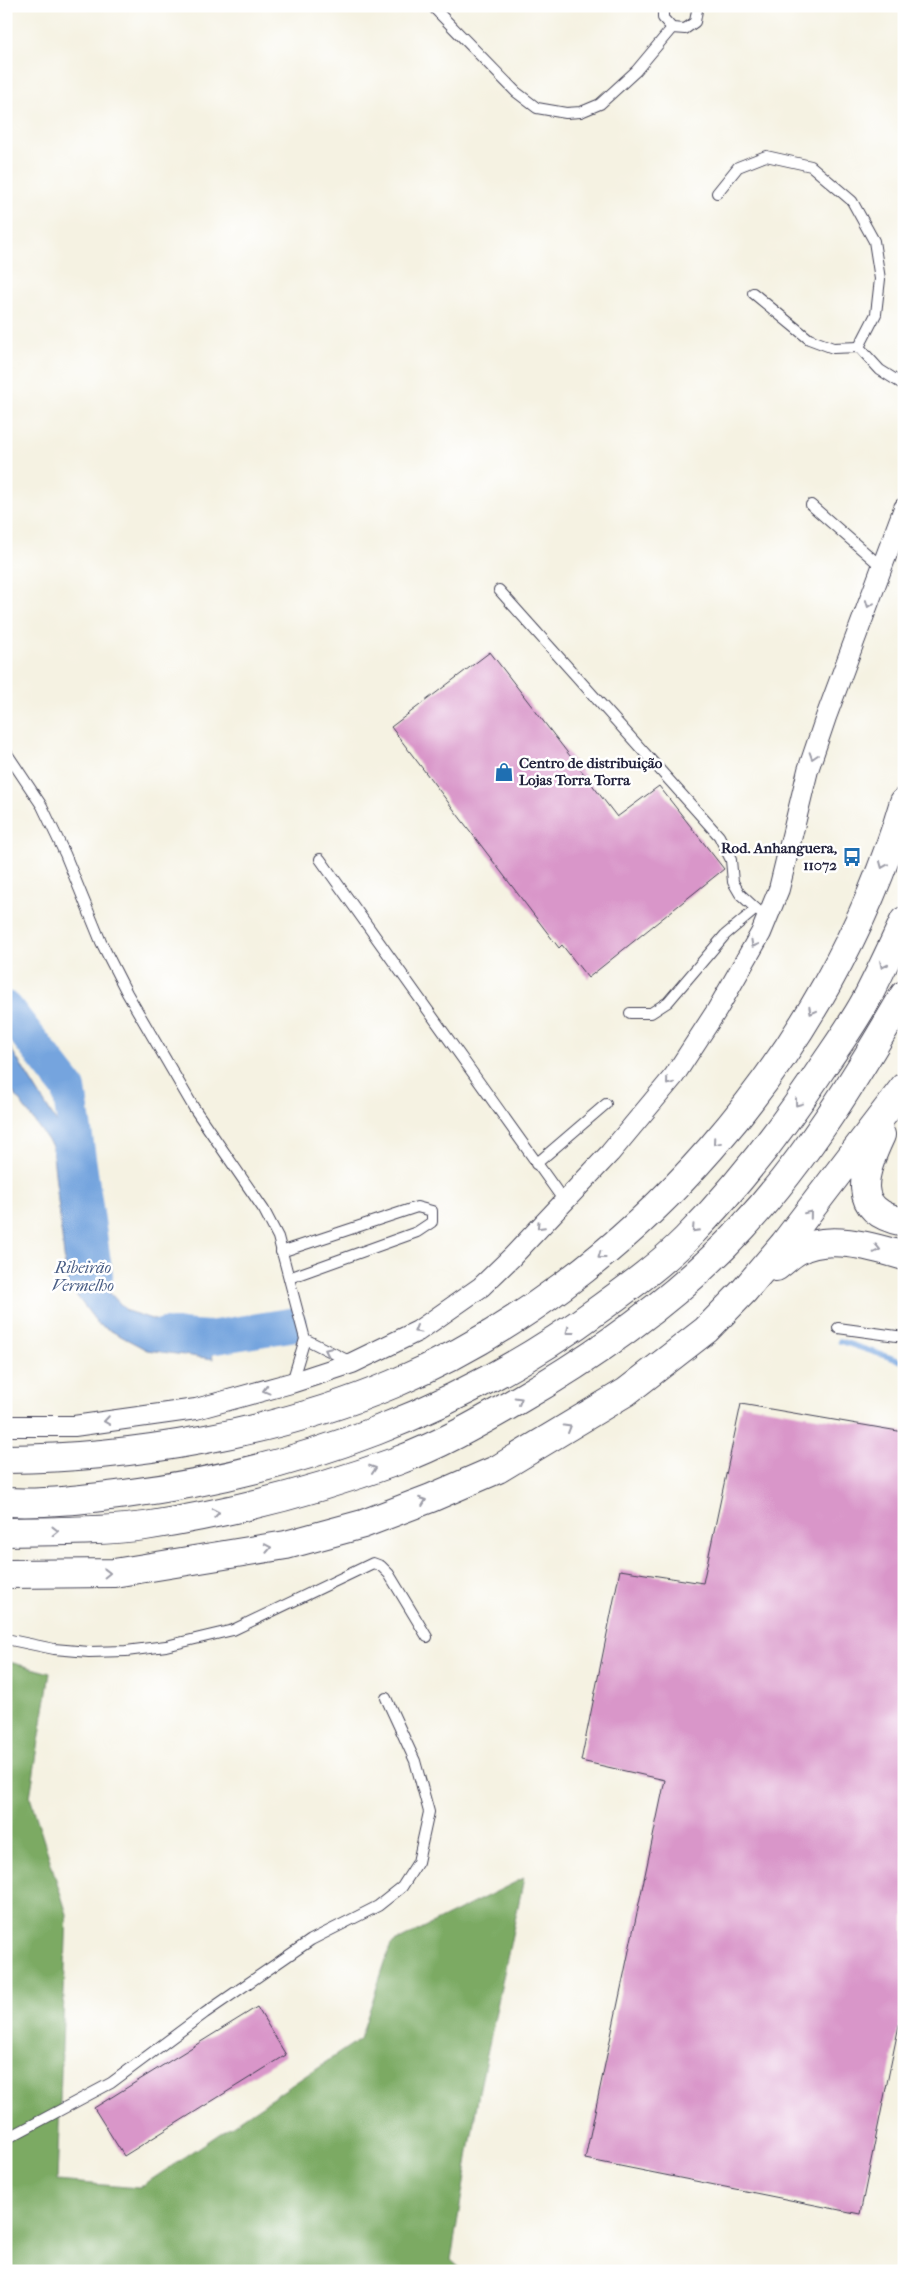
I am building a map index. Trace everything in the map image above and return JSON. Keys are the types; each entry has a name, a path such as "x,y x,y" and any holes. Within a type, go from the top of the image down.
{"main road":[{"path":"6,1459 120,1452 234,1433 330,1407 394,1384 519,1316 610,1249 678,1186 729,1127 771,1073 809,1016 869,901 904,802"},
{"path":"6,1502 73,1500 180,1487 267,1468 355,1440 434,1406 491,1379 560,1338 629,1287 684,1240 754,1161 805,1094 866,1000 904,921"},
{"path":"6,1532 142,1526 230,1511 318,1487 399,1461 472,1427 573,1369 652,1312 689,1280 743,1228 781,1182 860,1072 904,995"},
{"path":"902,1089 870,1157 865,1173 864,1193 869,1204 880,1214 904,1222"},
{"path":"6,1574 114,1573 286,1545 363,1524 431,1498 498,1469 626,1392 706,1330 744,1291 817,1204 902,1089"},
{"path":"744,1291 799,1250 817,1244 849,1244 876,1248 904,1256"}],"street":[{"path":"6,1426 74,1426 196,1409 291,1383 352,1362 418,1331 482,1287 610,1153 674,1076 717,1010 761,914 779,889 808,770 904,508"}],"lane":[{"path":"432,6 516,92 538,108 566,113 581,112 600,104 636,71 672,28"},
{"path":"663,6 663,18 672,28 685,29 694,22 696,6"},
{"path":"717,193 738,167 766,156 811,166 852,200 874,241 880,279 876,314 858,347"},
{"path":"753,293 808,339 834,348 858,347 880,370 904,384"},
{"path":"811,505 883,568"},
{"path":"499,590 719,836 731,860 733,882 740,894 761,914 724,935 668,1002 652,1014 630,1013"},
{"path":"6,752 42,806 65,854 101,942 126,993 194,1108 264,1210 278,1237 305,1339 291,1383"},
{"path":"320,859 564,1201"},
{"path":"536,1164 606,1104"},
{"path":"282,1252 417,1207 432,1211 432,1222 417,1232 289,1278"},
{"path":"838,1328 904,1337"},
{"path":"305,1339 352,1362"},
{"path":"6,1640 54,1649 89,1652 126,1651 166,1646 233,1630 373,1563 381,1566 389,1574 427,1637"},
{"path":"6,2139 111,2083 206,2012 311,1940 378,1906 402,1887 418,1862 429,1812 415,1761 386,1698"}],"green space":[{"path":"6,1661 50,1673 30,1797 67,1914 57,2181 139,2188 360,2039 391,1944 524,1878 479,2092 451,2260 463,2271 6,2271"}],"water":[{"name":"Ribeirão Vermelho","path":"6,1041 67,1139 103,1286 127,1311 161,1322 206,1324 213,1359 147,1350 98,1324 67,1283 52,1146 6,1082"}],"building":[{"name":"Centro de distribuição Lojas Torra Torra","path":"490,652 617,817 659,786 724,869 588,978 562,945 559,948 391,727"},
{"path":"741,1404 904,1432 904,2001 860,2214 585,2159 665,1780 581,1761 620,1570 703,1583"},
{"path":"257,2007 286,2055 124,2156 94,2108"}],"waterway":[{"name":"Ribeirão Vermelho","path":"6,1008 69,1089 96,1276"},
{"name":"Ribeirão Vermelho","path":"164,1335 209,1338 290,1325"},
{"name":"Ribeirão Vermelho","path":"840,1341 904,1362"}],"place":[{"name":"Centro de distribuição Lojas Torra Torra","path":"504,772"},
{"name":"Rod. Anhanguera, 11072","path":"852,857"}]}
